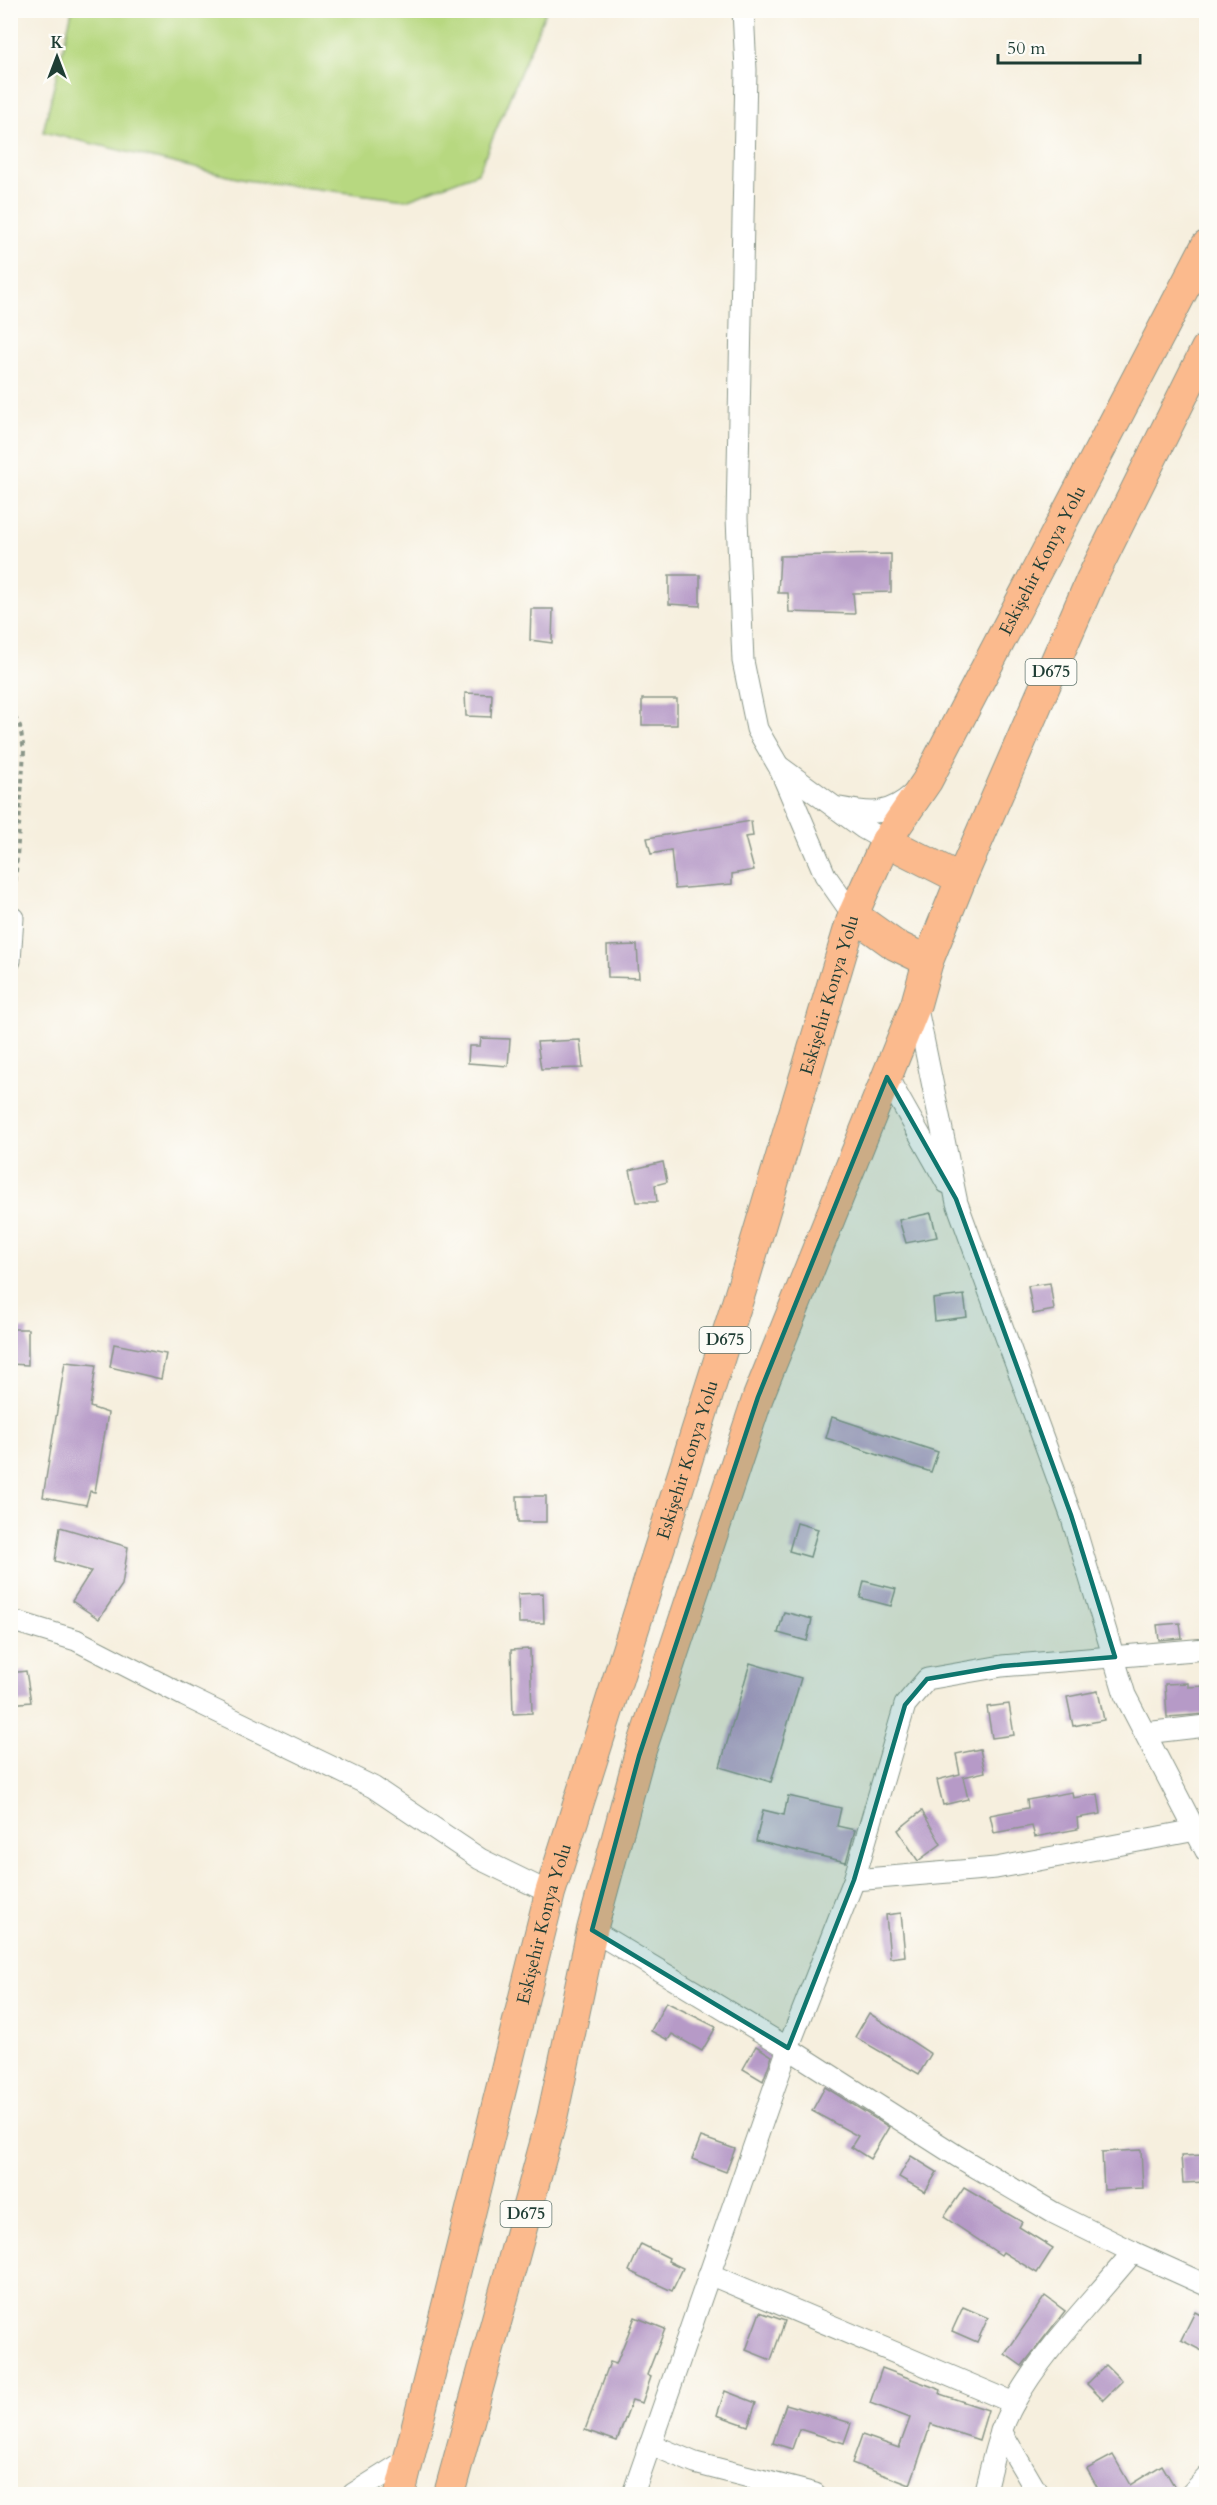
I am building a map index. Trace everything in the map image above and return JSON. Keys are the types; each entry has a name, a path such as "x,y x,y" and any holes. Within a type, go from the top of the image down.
{"highway":[{"name":"Eskişehir Konya Yolu","path":"400,2494 549,1893 742,1284 853,915 886,841 927,781 1206,246"},
{"name":"D675","path":"449,2494 552,2118 592,1930 639,1756 758,1397 916,1004 928,961 961,879 1091,580 1206,348"},
{"path":"886,841 961,879"},
{"path":"853,915 895,945 928,961"}],"street":[{"path":"743,10 747,70 737,518 743,661 757,729 779,767 825,875 853,915"},
{"path":"779,767 886,841"},
{"path":"834,807 871,814 898,807 927,781"},
{"path":"10,961 14,918"},
{"path":"916,1004 956,1199 1071,1515 1125,1695 1206,1851"},
{"path":"887,1077 956,1199"},
{"path":"10,1620 76,1640 185,1696 373,1787 480,1859 549,1893"},
{"path":"633,2494 788,2048 854,1880 905,1705 927,1679 1002,1665 1206,1649"},
{"path":"1145,1733 1206,1726"},
{"path":"854,1880 996,1868 1196,1830"},
{"path":"592,1930 788,2048 957,2156 1054,2212 1133,2252 1206,2285"},
{"path":"984,2494 1001,2431 1014,2403 1037,2368 1133,2252"},
{"path":"709,2274 1014,2403"},
{"path":"1001,2431 1038,2494"},
{"path":"650,2444 695,2463 815,2494"},
{"path":"353,2494 407,2460"},
{"path":"1191,2494 1206,2478"}],"path":[{"path":"10,709 20,726 24,751 14,918"}],"highlighted area":[{"path":"887,1077 956,1199 1071,1515 1115,1657 1002,1666 927,1679 905,1705 854,1880 788,2048 592,1930 639,1756 758,1397"}],"green space":[{"path":"72,10 546,11 478,173 406,200 245,180 43,132"}],"building":[{"path":"891,554 891,592 853,593 855,614 789,612 788,593 778,593 780,556"},
{"path":"669,575 700,575 700,606 669,604"},
{"path":"531,609 553,609 552,643 530,640"},
{"path":"465,693 492,694 491,717 466,716"},
{"path":"642,699 677,699 677,725 642,725"},
{"path":"751,821 753,836 745,837 754,870 732,874 732,884 675,889 671,850 651,854 647,838"},
{"path":"637,945 639,978 608,977 607,946"},
{"path":"481,1038 510,1039 508,1066 468,1063 469,1046 480,1046"},
{"path":"580,1040 583,1068 541,1069 537,1042"},
{"path":"663,1162 667,1182 655,1185 657,1202 637,1202 630,1170"},
{"path":"931,1213 937,1237 906,1243 899,1220"},
{"path":"1050,1283 1054,1310 1033,1314 1028,1286"},
{"path":"964,1295 967,1317 935,1321 933,1299"},
{"path":"10,1329 28,1329 28,1365 10,1364"},
{"path":"114,1344 166,1354 161,1379 110,1367"},
{"path":"65,1362 96,1365 90,1407 108,1413 95,1492 90,1491 86,1505 43,1497"},
{"path":"832,1417 938,1452 931,1472 826,1438"},
{"path":"517,1496 546,1496 546,1522 518,1522"},
{"path":"797,1523 818,1529 810,1557 789,1551"},
{"path":"60,1527 128,1547 122,1585 99,1619 72,1601 91,1571 55,1561"},
{"path":"864,1581 896,1589 891,1606 860,1598"},
{"path":"543,1593 544,1623 519,1623 518,1594"},
{"path":"784,1612 812,1619 807,1641 778,1633"},
{"path":"1180,1623 1182,1638 1159,1640 1157,1625"},
{"path":"530,1649 532,1713 513,1714 511,1650"},
{"path":"750,1663 801,1678 771,1782 720,1767"},
{"path":"26,1671 31,1702 10,1704 10,1673"},
{"path":"1188,1683 1188,1687 1206,1686 1206,1714 1167,1717 1165,1684"},
{"path":"1098,1691 1104,1720 1073,1726 1067,1697"},
{"path":"1009,1704 1014,1735 992,1738 987,1707"},
{"path":"980,1749 985,1772 963,1777 968,1799 943,1805 937,1780 960,1774 956,1754"},
{"path":"1072,1792 1073,1798 1098,1794 1101,1814 1077,1818 1078,1829 1035,1837 1032,1826 994,1833 990,1815 1028,1808 1027,1800"},
{"path":"788,1796 841,1808 837,1826 855,1830 846,1862 756,1841 763,1810 784,1815"},
{"path":"922,1811 941,1844 918,1861 898,1830"},
{"path":"901,1913 905,1956 890,1958 886,1915"},
{"path":"666,2002 716,2027 702,2051 672,2034 668,2040 651,2031"},
{"path":"869,2013 931,2054 919,2074 855,2037"},
{"path":"756,2046 772,2056 763,2081 743,2069"},
{"path":"825,2087 889,2127 870,2159 851,2147 858,2136 812,2111"},
{"path":"701,2137 735,2149 726,2172 692,2159"},
{"path":"1141,2150 1143,2188 1104,2190 1102,2152"},
{"path":"1206,2155 1206,2182 1183,2183 1181,2156"},
{"path":"911,2156 937,2172 925,2192 899,2177"},
{"path":"964,2188 1022,2222 1019,2227 1053,2248 1037,2273 1003,2252 1001,2255 944,2217"},
{"path":"641,2244 683,2268 672,2291 629,2271"},
{"path":"1045,2296 1065,2311 1022,2366 1005,2354"},
{"path":"963,2307 988,2318 977,2342 952,2331"},
{"path":"760,2312 785,2321 771,2360 746,2350"},
{"path":"1195,2312 1206,2318 1206,2353 1181,2340"},
{"path":"635,2317 665,2329 647,2375 651,2377 642,2403 632,2400 617,2441 585,2430 610,2362 616,2364"},
{"path":"1106,2365 1122,2381 1103,2400 1087,2384"},
{"path":"882,2368 941,2390 940,2394 988,2410 979,2440 931,2424 910,2485 852,2463 862,2435 899,2448 910,2418 870,2403"},
{"path":"725,2391 756,2403 748,2426 717,2415"},
{"path":"786,2404 851,2423 844,2443 799,2429 792,2449 773,2443"},
{"path":"1113,2455 1130,2485 1162,2465 1179,2494 1101,2494 1087,2469"}]}
